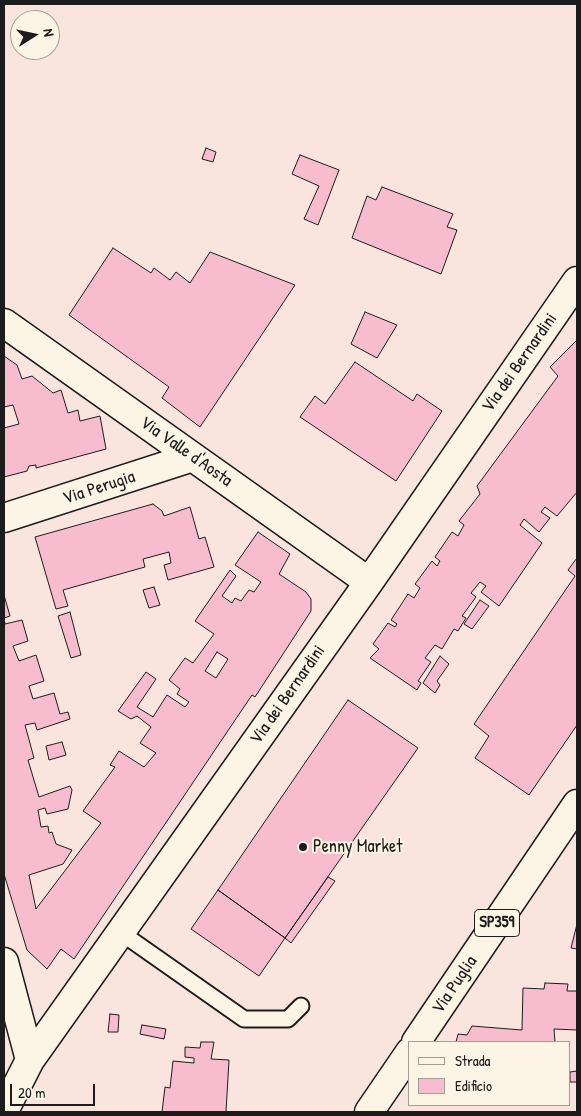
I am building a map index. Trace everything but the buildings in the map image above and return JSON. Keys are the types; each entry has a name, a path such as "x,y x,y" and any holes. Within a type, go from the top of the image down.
{"street":[{"name":"Via dei Bernardini","path":"4,1111 30,1060 369,582 577,281"},
{"name":"Via Valle d'Aosta","path":"4,323 369,582"},
{"name":"Via Perugia","path":"4,518 193,457"},
{"name":"Via Puglia","path":"417,1041 577,804"},
{"path":"4,962 30,1060"},
{"path":"369,1112 408,1055"}],"lane":[{"path":"120,932 244,1019 288,1019 301,1006"}],"place":[{"name":"Penny Market","path":"303,847"}]}
